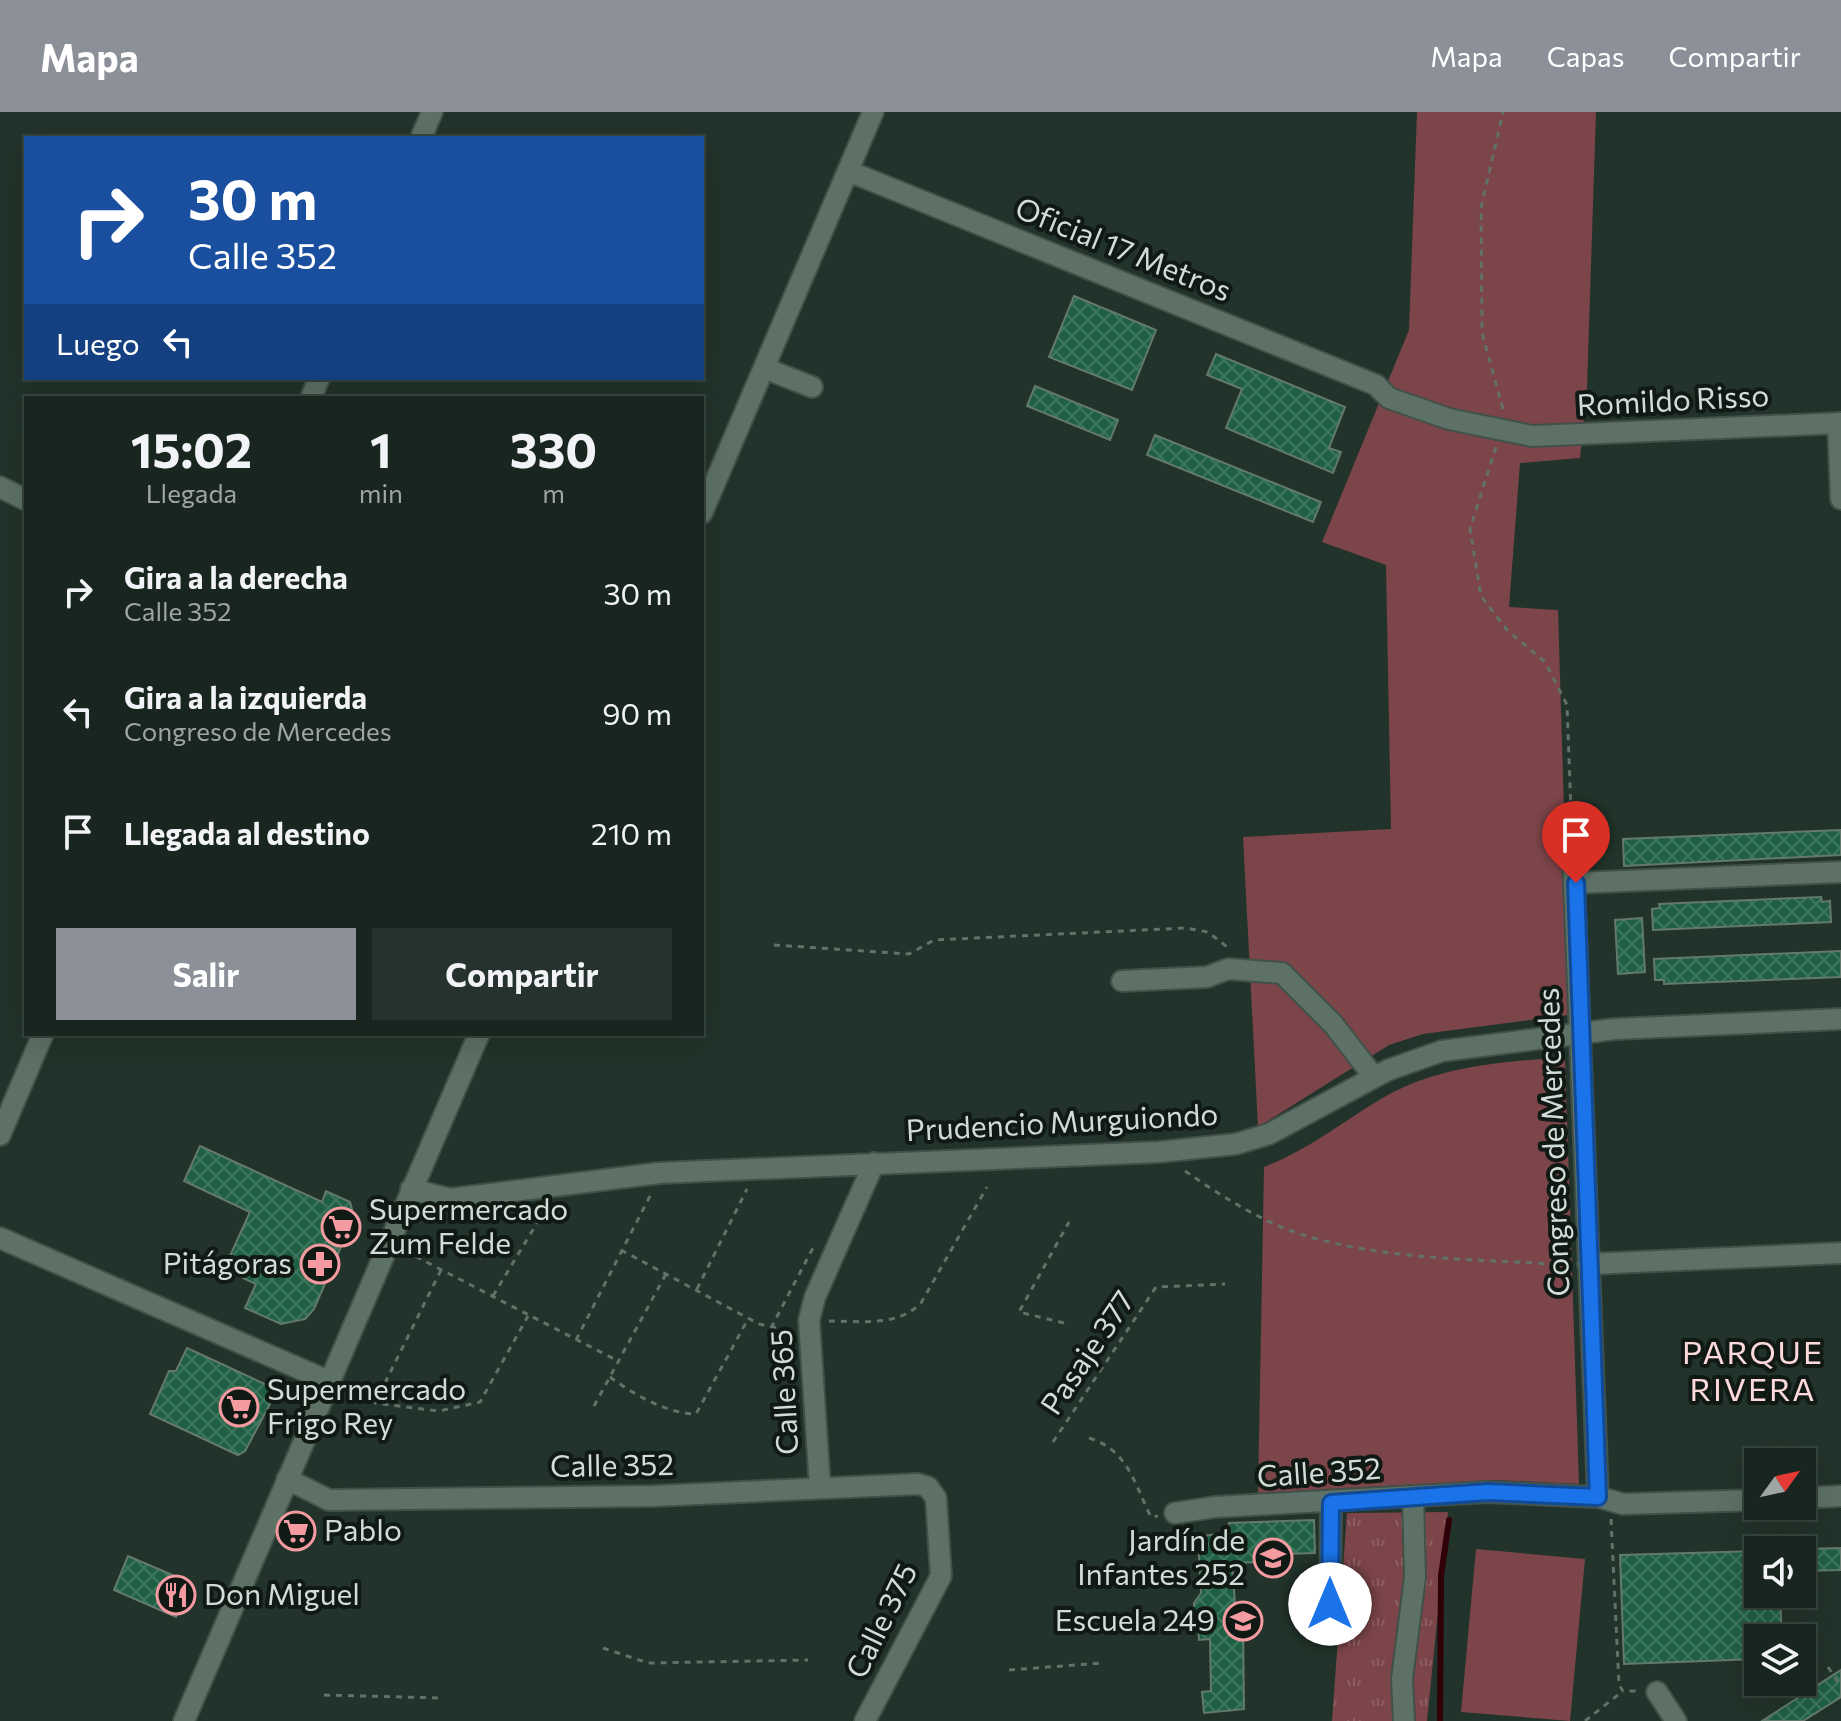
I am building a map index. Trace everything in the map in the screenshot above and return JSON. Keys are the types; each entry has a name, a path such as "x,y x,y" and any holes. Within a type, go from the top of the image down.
{"street":[{"path":"422,136 432,112"},
{"path":"704,508 873,112"},
{"name":"Oficial 17 Metros","path":"848,171 1376,385 1389,398 1449,419 1509,430"},
{"path":"764,368 812,387"},
{"path":"1839,423 1841,499"},
{"name":"Romildo Risso","path":"1509,430 1532,436 1589,436 1839,423"},
{"path":"0,487 24,499"},
{"name":"Congreso de Mercedes","path":"1572,830 1598,1497"},
{"path":"1576,883 1841,872"},
{"path":"1122,981 1198,978 1228,969 1272,970 1290,979 1333,1024 1374,1077"},
{"name":"Prudencio Murguiondo","path":"411,1189 450,1199 659,1173 1159,1152 1236,1144 1269,1134 1374,1077 1442,1051 1615,1029 1841,1019"},
{"path":"0,1135 42,1036"},
{"path":"184,1721 478,1036"},
{"name":"Calle 365","path":"820,1487 809,1326 815,1297 874,1163"},
{"path":"0,1238 328,1381"},
{"path":"1588,1264 1841,1253"},
{"name":"Calle 352","path":"287,1479 329,1500 653,1496 918,1484 928,1487 936,1498"},
{"name":"Calle 352","path":"1175,1513 1215,1507 1488,1492 1598,1497 1623,1504 1744,1500"},
{"path":"1816,1497 1841,1496"},
{"path":"1404,1721 1402,1679 1415,1577 1413,1497"},
{"name":"Calle 375","path":"865,1721 941,1576 936,1498"},
{"path":"1330,1604 1331,1503"},
{"path":"1657,1692 1676,1721"}],"path":[{"path":"1503,112 1481,208 1482,333 1509,430 1493,453 1470,529 1481,596 1507,630 1545,662 1567,705 1572,830"},
{"path":"774,945 909,954 934,940 1185,928 1208,932 1243,960 1245,970"},
{"path":"1159,1152 1226,1200 1297,1233 1374,1251 1588,1264"},
{"path":"697,1289 748,1185"},
{"path":"621,1250 748,1319 771,1328 881,1321 904,1316 921,1303 987,1187"},
{"path":"576,1340 651,1194"},
{"path":"493,1296 549,1201"},
{"path":"1064,1323 1019,1312 1069,1222"},
{"path":"771,1328 820,1235"},
{"path":"411,1254 618,1361"},
{"path":"441,1270 375,1403 439,1411 480,1402 528,1316"},
{"path":"594,1406 666,1274"},
{"name":"Pasaje 377","path":"1053,1442 1156,1287 1225,1284"},
{"path":"610,1377 628,1390 665,1408 696,1414 748,1319"},
{"path":"1089,1438 1109,1444 1120,1455 1151,1517 1175,1513"},
{"path":"1611,1528 1616,1655 1623,1691"},
{"path":"603,1648 648,1663 808,1660"},
{"path":"1009,1670 1102,1663"},
{"path":"1828,1667 1841,1687"},
{"path":"1585,1721 1623,1691 1657,1692"},
{"path":"324,1695 442,1698"}],"green space":[{"path":"1417,112 1596,112 1587,388 1580,458 1520,463 1509,607 1558,610 1570,1010 1568,1015 1423,1034 1389,1045 1258,1127 1243,837 1391,829 1386,565 1322,542 1409,330"},
{"path":"1565,1057 1579,1484 1496,1480 1258,1493 1264,1167 1312,1143 1407,1086 1451,1071"},
{"path":"1448,1512 1427,1721 1332,1721 1347,1513"},
{"path":"1476,1549 1585,1559 1570,1721 1461,1712"}],"building":[{"path":"1074,296 1156,330 1132,390 1049,357"},
{"path":"1216,354 1345,407 1329,448 1341,452 1333,473 1226,428 1242,389 1207,375"},
{"path":"1035,386 1118,420 1110,440 1027,406"},
{"path":"1155,435 1321,502 1313,522 1147,455"},
{"path":"1841,830 1841,855 1624,866 1623,839"},
{"path":"1821,897 1822,902 1830,901 1831,922 1653,930 1652,909 1660,908 1659,904"},
{"path":"1642,918 1645,972 1618,974 1615,920"},
{"path":"1841,951 1841,977 1664,984 1664,980 1655,980 1654,959"},
{"path":"200,1146 322,1202 326,1191 350,1202 354,1217 314,1309 305,1319 281,1324 245,1308 256,1284 224,1269 250,1212 184,1181"},
{"path":"187,1348 269,1386 271,1402 245,1451 238,1455 150,1414 169,1371 176,1371"},
{"path":"1314,1520 1315,1553 1254,1555 1255,1562 1232,1563 1236,1617 1243,1624 1244,1709 1204,1713 1202,1692 1211,1691 1210,1639 1199,1640 1198,1619 1194,1619 1194,1603 1201,1593 1198,1536 1224,1534 1223,1530 1230,1530 1229,1523"},
{"path":"1841,1548 1841,1570 1816,1571 1816,1549"},
{"path":"1744,1551 1744,1608 1781,1608 1781,1624 1744,1624 1744,1660 1624,1664 1620,1555"},
{"path":"128,1556 191,1583 176,1617 114,1590"},
{"path":"1841,1670 1841,1697 1803,1721 1762,1721 1801,1696 1816,1696 1816,1686"}],"waterway":[{"path":"1440,1721 1441,1576 1449,1520"}],"place":[{"name":"Supermercado Zum Felde","path":"341,1227"},
{"name":"Pitágoras","path":"320,1264"},
{"name":"Supermercado Frigo Rey","path":"239,1407"},
{"name":"Pablo","path":"296,1531"},
{"name":"Jardín de Infantes 252","path":"1273,1558"},
{"name":"Don Miguel","path":"176,1595"},
{"name":"Escuela 249","path":"1243,1621"}],"district":[{"name":"PARQUE RIVERA","path":"1753,1372"}],"route":[{"path":"1330,1604 1331,1503 1488,1492 1598,1497 1579,1035 1576,883"}]}
